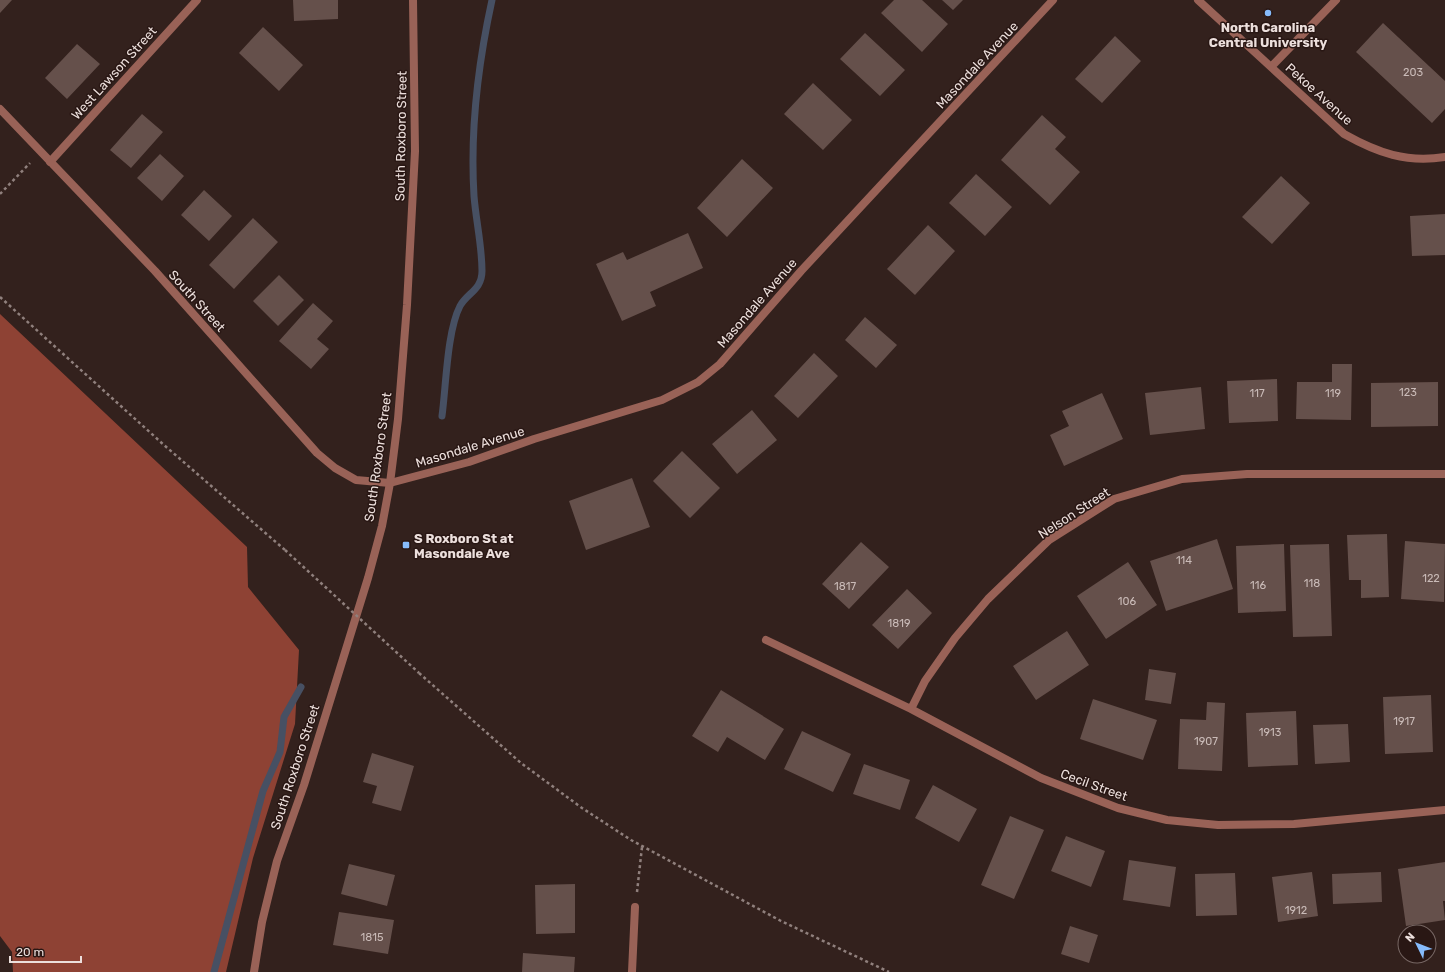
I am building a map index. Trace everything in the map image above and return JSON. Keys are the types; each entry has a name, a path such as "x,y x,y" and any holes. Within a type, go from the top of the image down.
{"street":[{"name":"West Lawson Street","path":"50,162 196,0"},
{"name":"South Roxboro Street","path":"254,972 262,922 277,861 304,785 368,578 382,526 390,483 399,404 415,151 413,0"},
{"name":"Masondale Avenue","path":"390,483 469,462 534,439 662,400 698,382 720,364 801,271 1053,0"},
{"name":"Pekoe Avenue","path":"1198,0 1344,134 1368,148 1396,157 1416,159 1445,157"},
{"path":"1271,67 1336,0"},
{"name":"South Street","path":"0,109 155,271 317,453 335,468 356,480 390,483"},
{"name":"Nelson Street","path":"911,709 925,681 954,638 988,599 1049,540 1114,499 1182,479 1247,474 1445,474"},
{"name":"Cecil Street","path":"766,640 911,709 1041,778 1118,808 1167,820 1218,825 1294,824 1445,810"},
{"path":"632,972 635,907"}],"path":[{"path":"0,194 41,152"},
{"path":"0,297 164,445 285,550 419,673 521,763 582,808 642,847 781,921 890,972"},
{"path":"635,907 642,847"}],"shaded area":[{"path":"0,314 247,547 248,587 299,650 295,724 253,858 226,972 13,972 12,952 0,936"}],"building":[{"path":"0,0 12,0 0,13"},
{"path":"293,0 338,0 338,19 294,21"},
{"path":"894,0 922,0 948,24 922,52 881,13"},
{"path":"942,0 963,0 953,10"},
{"path":"1383,23 1445,81 1445,109 1432,123 1356,52"},
{"path":"263,27 303,65 279,91 239,53"},
{"path":"865,33 905,70 880,96 840,59"},
{"path":"1115,36 1141,61 1102,103 1075,79"},
{"path":"77,44 100,64 67,99 45,78"},
{"path":"813,83 852,120 823,150 784,114"},
{"path":"142,114 163,132 131,168 110,150"},
{"path":"1042,115 1066,137 1055,149 1080,172 1050,205 1001,160"},
{"path":"160,154 184,176 162,201 137,178"},
{"path":"742,159 773,188 727,237 697,208"},
{"path":"976,174 1012,207 985,236 949,203"},
{"path":"1281,176 1310,203 1272,244 1242,217"},
{"path":"204,190 232,216 209,241 181,215"},
{"path":"1445,214 1445,255 1412,256 1410,216"},
{"path":"253,218 278,242 234,289 209,265"},
{"path":"928,225 955,251 915,295 887,269"},
{"path":"688,233 703,268 650,292 656,306 622,321 596,264 623,252 627,260"},
{"path":"279,275 304,300 278,326 253,301"},
{"path":"313,303 333,321 317,339 329,349 311,369 279,341"},
{"path":"865,317 897,345 876,368 845,340"},
{"path":"814,353 838,376 798,418 774,396"},
{"path":"1332,364 1352,364 1351,420 1296,419 1297,382 1332,382"},
{"path":"1277,379 1278,421 1229,423 1227,381"},
{"path":"1438,382 1438,426 1371,427 1371,383"},
{"path":"1201,387 1205,429 1150,435 1145,393"},
{"path":"1102,393 1123,439 1064,466 1050,435 1069,426 1062,411"},
{"path":"752,410 777,440 737,474 712,444"},
{"path":"682,451 720,488 690,518 653,481"},
{"path":"632,478 650,527 586,550 569,501"},
{"path":"1387,534 1389,597 1361,598 1361,580 1349,580 1347,535"},
{"path":"1217,539 1233,589 1166,611 1150,561"},
{"path":"1405,541 1445,544 1444,602 1401,599"},
{"path":"861,542 889,567 849,609 822,584"},
{"path":"1284,544 1286,611 1238,613 1236,546"},
{"path":"1329,544 1332,636 1293,637 1290,545"},
{"path":"1128,562 1157,605 1106,639 1077,596"},
{"path":"907,589 932,613 898,649 872,625"},
{"path":"1067,631 1089,665 1036,700 1013,666"},
{"path":"1149,669 1176,673 1171,704 1145,700"},
{"path":"721,690 784,729 765,760 727,737 718,752 692,736"},
{"path":"1431,695 1433,752 1385,754 1383,697"},
{"path":"1093,699 1157,720 1143,760 1080,739"},
{"path":"1207,702 1225,703 1222,771 1178,769 1180,719 1206,720"},
{"path":"1296,711 1298,765 1248,767 1246,713"},
{"path":"1348,724 1350,762 1315,764 1313,725"},
{"path":"802,731 851,754 833,792 784,769"},
{"path":"372,753 414,766 401,811 372,803 377,786 363,782"},
{"path":"864,764 910,780 900,810 853,794"},
{"path":"933,785 977,809 959,842 915,818"},
{"path":"1010,816 1044,830 1014,899 981,885"},
{"path":"1066,836 1105,851 1091,887 1051,871"},
{"path":"1129,860 1176,867 1170,907 1123,900"},
{"path":"1445,862 1445,901 1443,901 1445,920 1419,924 1406,924 1398,869"},
{"path":"349,864 395,875 387,906 341,894"},
{"path":"1312,872 1318,916 1278,922 1272,877"},
{"path":"1381,872 1382,902 1333,904 1332,874"},
{"path":"1235,873 1237,915 1196,916 1195,874"},
{"path":"575,884 575,933 536,934 535,885"},
{"path":"339,912 394,920 388,954 333,945"},
{"path":"1070,926 1098,935 1089,963 1061,954"},
{"path":"523,953 575,957 574,972 522,972"}],"waterway":[{"path":"442,416 452,330 460,306 480,283 482,271 474,196 473,147 479,73 492,0"},
{"path":"214,972 263,791 280,752 284,717 301,687"}],"place":[{"name":"North Carolina Central University","path":"1268,13"},
{"name":"S Roxboro St at Masondale Ave","path":"406,545"}]}
